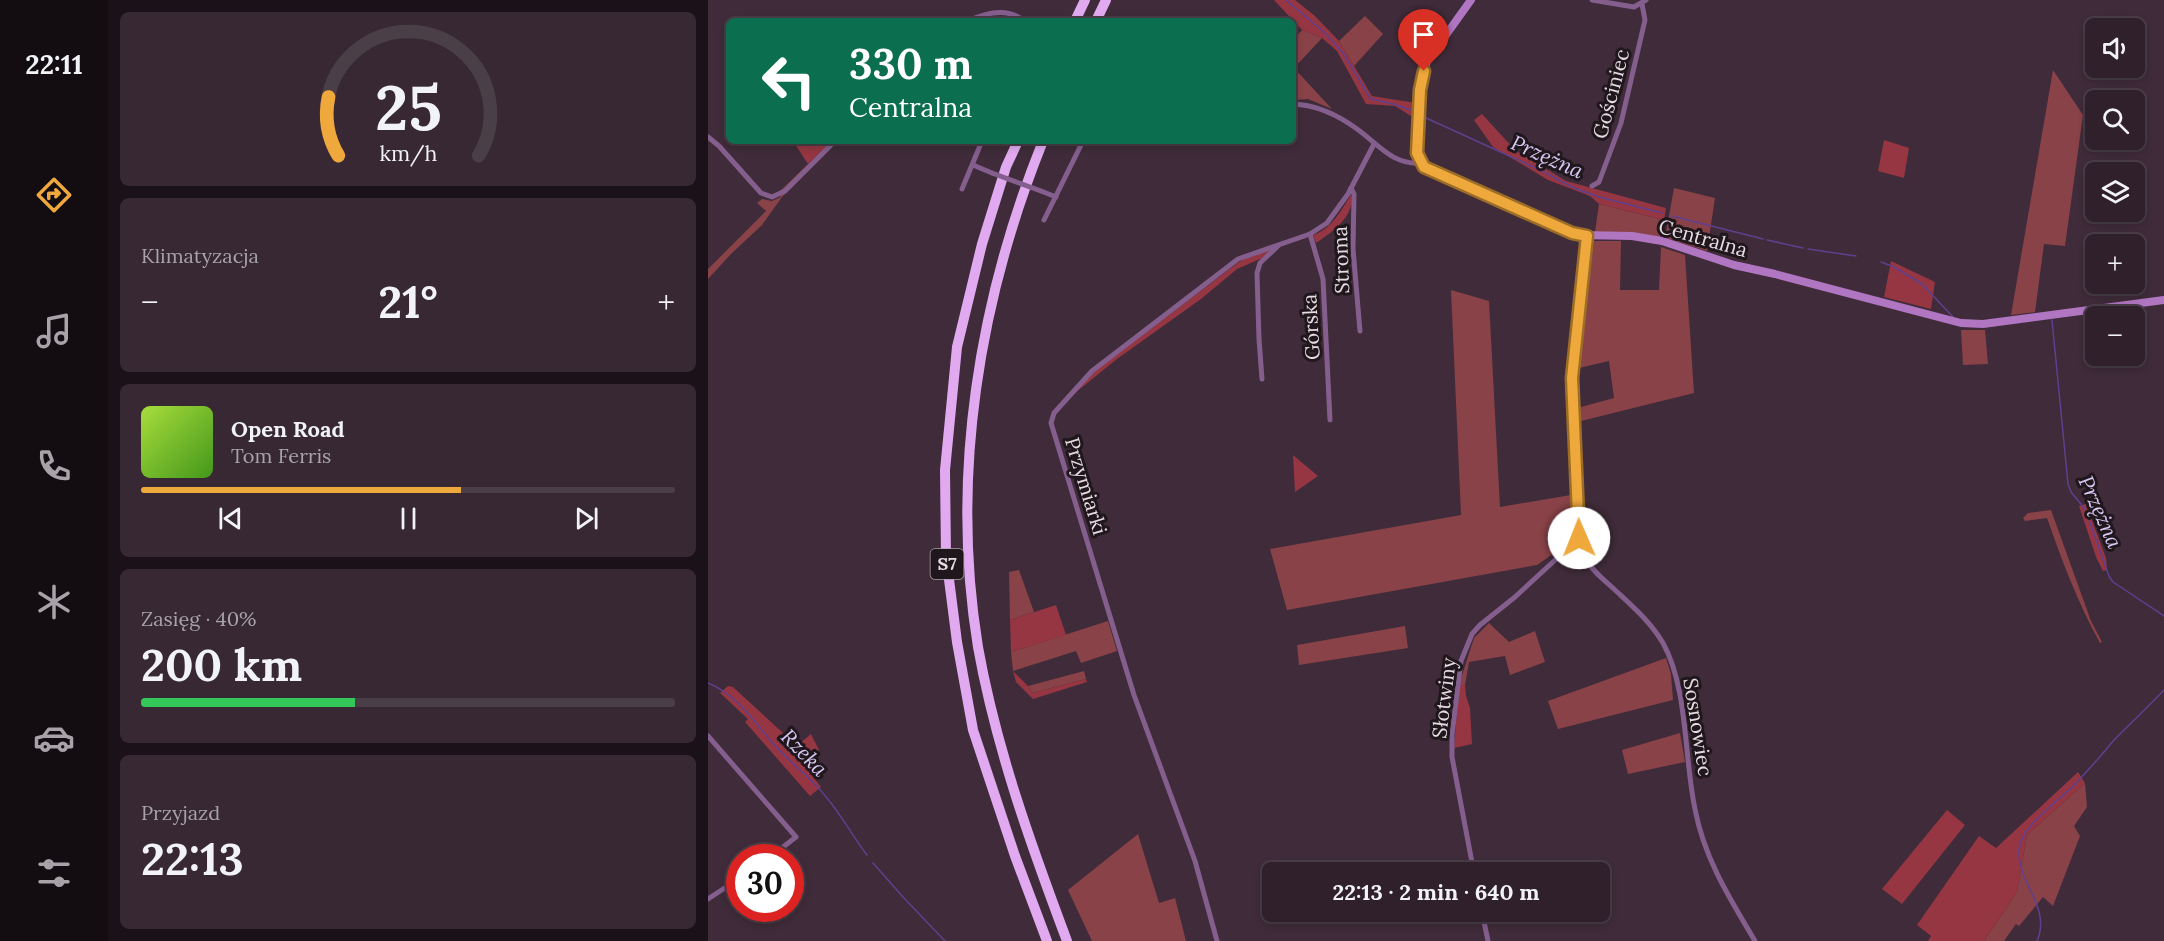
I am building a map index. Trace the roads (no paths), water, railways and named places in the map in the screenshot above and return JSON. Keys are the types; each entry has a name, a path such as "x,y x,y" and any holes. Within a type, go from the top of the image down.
{"highway":[{"path":"1076,18 1085,0"},
{"path":"1097,18 1106,0"},
{"name":"S7","path":"1017,144 1006,167 982,244 957,347 945,470 946,556 957,642 973,730 1015,856 1047,941"},
{"name":"S7","path":"1042,144 1011,228 993,289 982,345 967,481 968,556 978,646 995,727 1023,822 1067,941"}],"street":[{"path":"1296,104 1316,106 1324,110 1357,129 1374,144 1401,162 1421,163 1417,153 1420,90 1424,71 1428,60 1471,0"},
{"path":"1592,0 1634,7 1644,2"},
{"name":"Gościniec","path":"1592,186 1599,182 1621,123 1646,20 1644,2"},
{"path":"974,18 998,13 1009,13 1018,18"},
{"path":"708,137 765,196 771,197 785,191 832,144"},
{"path":"962,189 981,144"},
{"path":"1044,220 1082,144"},
{"name":"Przymiarki","path":"1217,941 1195,861 1134,695 1051,423 1054,413 1092,371 1238,260 1310,234 1332,218 1352,188 1374,144"},
{"name":"Centralna","path":"1421,163 1428,170 1572,233 1662,241 1734,265 1961,323 1983,324 2164,300"},
{"path":"973,165 1056,197"},
{"name":"Stroma","path":"1352,188 1353,249 1360,331"},
{"name":"Górska","path":"1310,234 1323,279 1330,420"},
{"name":"Sosnowiec","path":"1587,236 1572,378 1579,538 1590,566 1653,628 1670,657 1681,707 1694,808 1702,840 1722,885 1755,941"},
{"path":"1262,379 1257,273 1260,263 1279,245"},
{"name":"Słotwiny","path":"1472,862 1452,757 1452,735 1461,661 1472,634 1579,538"},
{"path":"708,736 796,837 787,844"},
{"path":"708,899 726,887"},
{"path":"1484,922 1488,941"}],"waterway":[{"name":"Przężna","path":"1286,0 1325,33 1343,53 1371,99 1414,111"},
{"name":"Przężna","path":"1424,117 1574,188 1599,197 1662,213"},
{"name":"Przężna","path":"1672,216 1763,239"},
{"name":"Przężna","path":"1767,240 1803,248"},
{"name":"Przężna","path":"1808,249 1856,256"},
{"name":"Przężna","path":"1881,262 1922,284 1953,317"},
{"name":"Przężna","path":"2052,320 2068,484 2071,492 2085,509 2113,582 2164,616"},
{"name":"Rzeka","path":"708,683 736,701 779,749 821,790 867,855"},
{"name":"Przężna","path":"2037,941 2040,917 2020,861 2021,840 2042,814 2075,784 2115,739 2164,690"},
{"name":"Rzeka","path":"873,863 945,941"}]}
